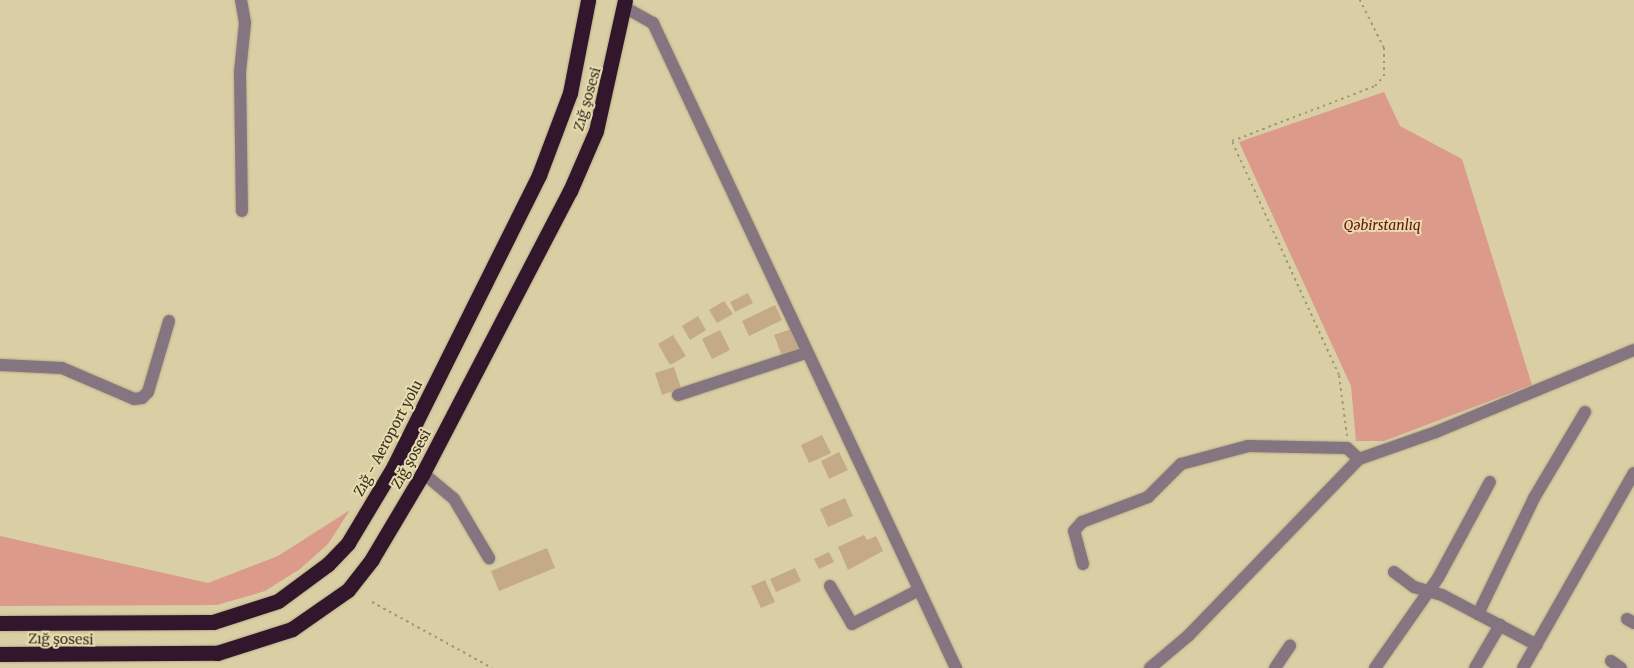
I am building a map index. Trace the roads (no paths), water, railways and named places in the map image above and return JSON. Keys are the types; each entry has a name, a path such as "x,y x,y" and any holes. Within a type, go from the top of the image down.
{"highway":[{"name":"Zığ - Aeroport yolu","path":"0,623 213,622 278,600 328,564 348,543 394,466 539,174 570,93 588,0"},
{"name":"Zığ şosesi","path":"0,654 217,653 292,629 348,590 372,560 423,473 570,191 596,131 625,4"}],"street":[{"path":"241,0 245,22 240,72 242,211"},
{"path":"625,4 653,22 917,591 956,668"},
{"path":"0,365 62,368 134,399 142,398 148,392 169,320"},
{"path":"1150,668 1188,636 1359,459 1634,350"},
{"path":"678,395 806,353"},
{"path":"1478,614 1534,498 1585,412"},
{"path":"1083,564 1074,531 1082,522 1148,497 1181,464 1248,446 1347,448 1359,459"},
{"path":"423,473 449,492 490,558"},
{"path":"1523,668 1634,473"},
{"path":"1375,668 1429,590 1490,482"},
{"path":"1394,572 1414,587 1429,590 1537,645"},
{"path":"830,586 852,624 917,591"},
{"path":"1475,668 1500,625"},
{"path":"1275,668 1290,646"}],"park label":[{"name":"Qəbirstanlıq","path":"1382,225"}]}
